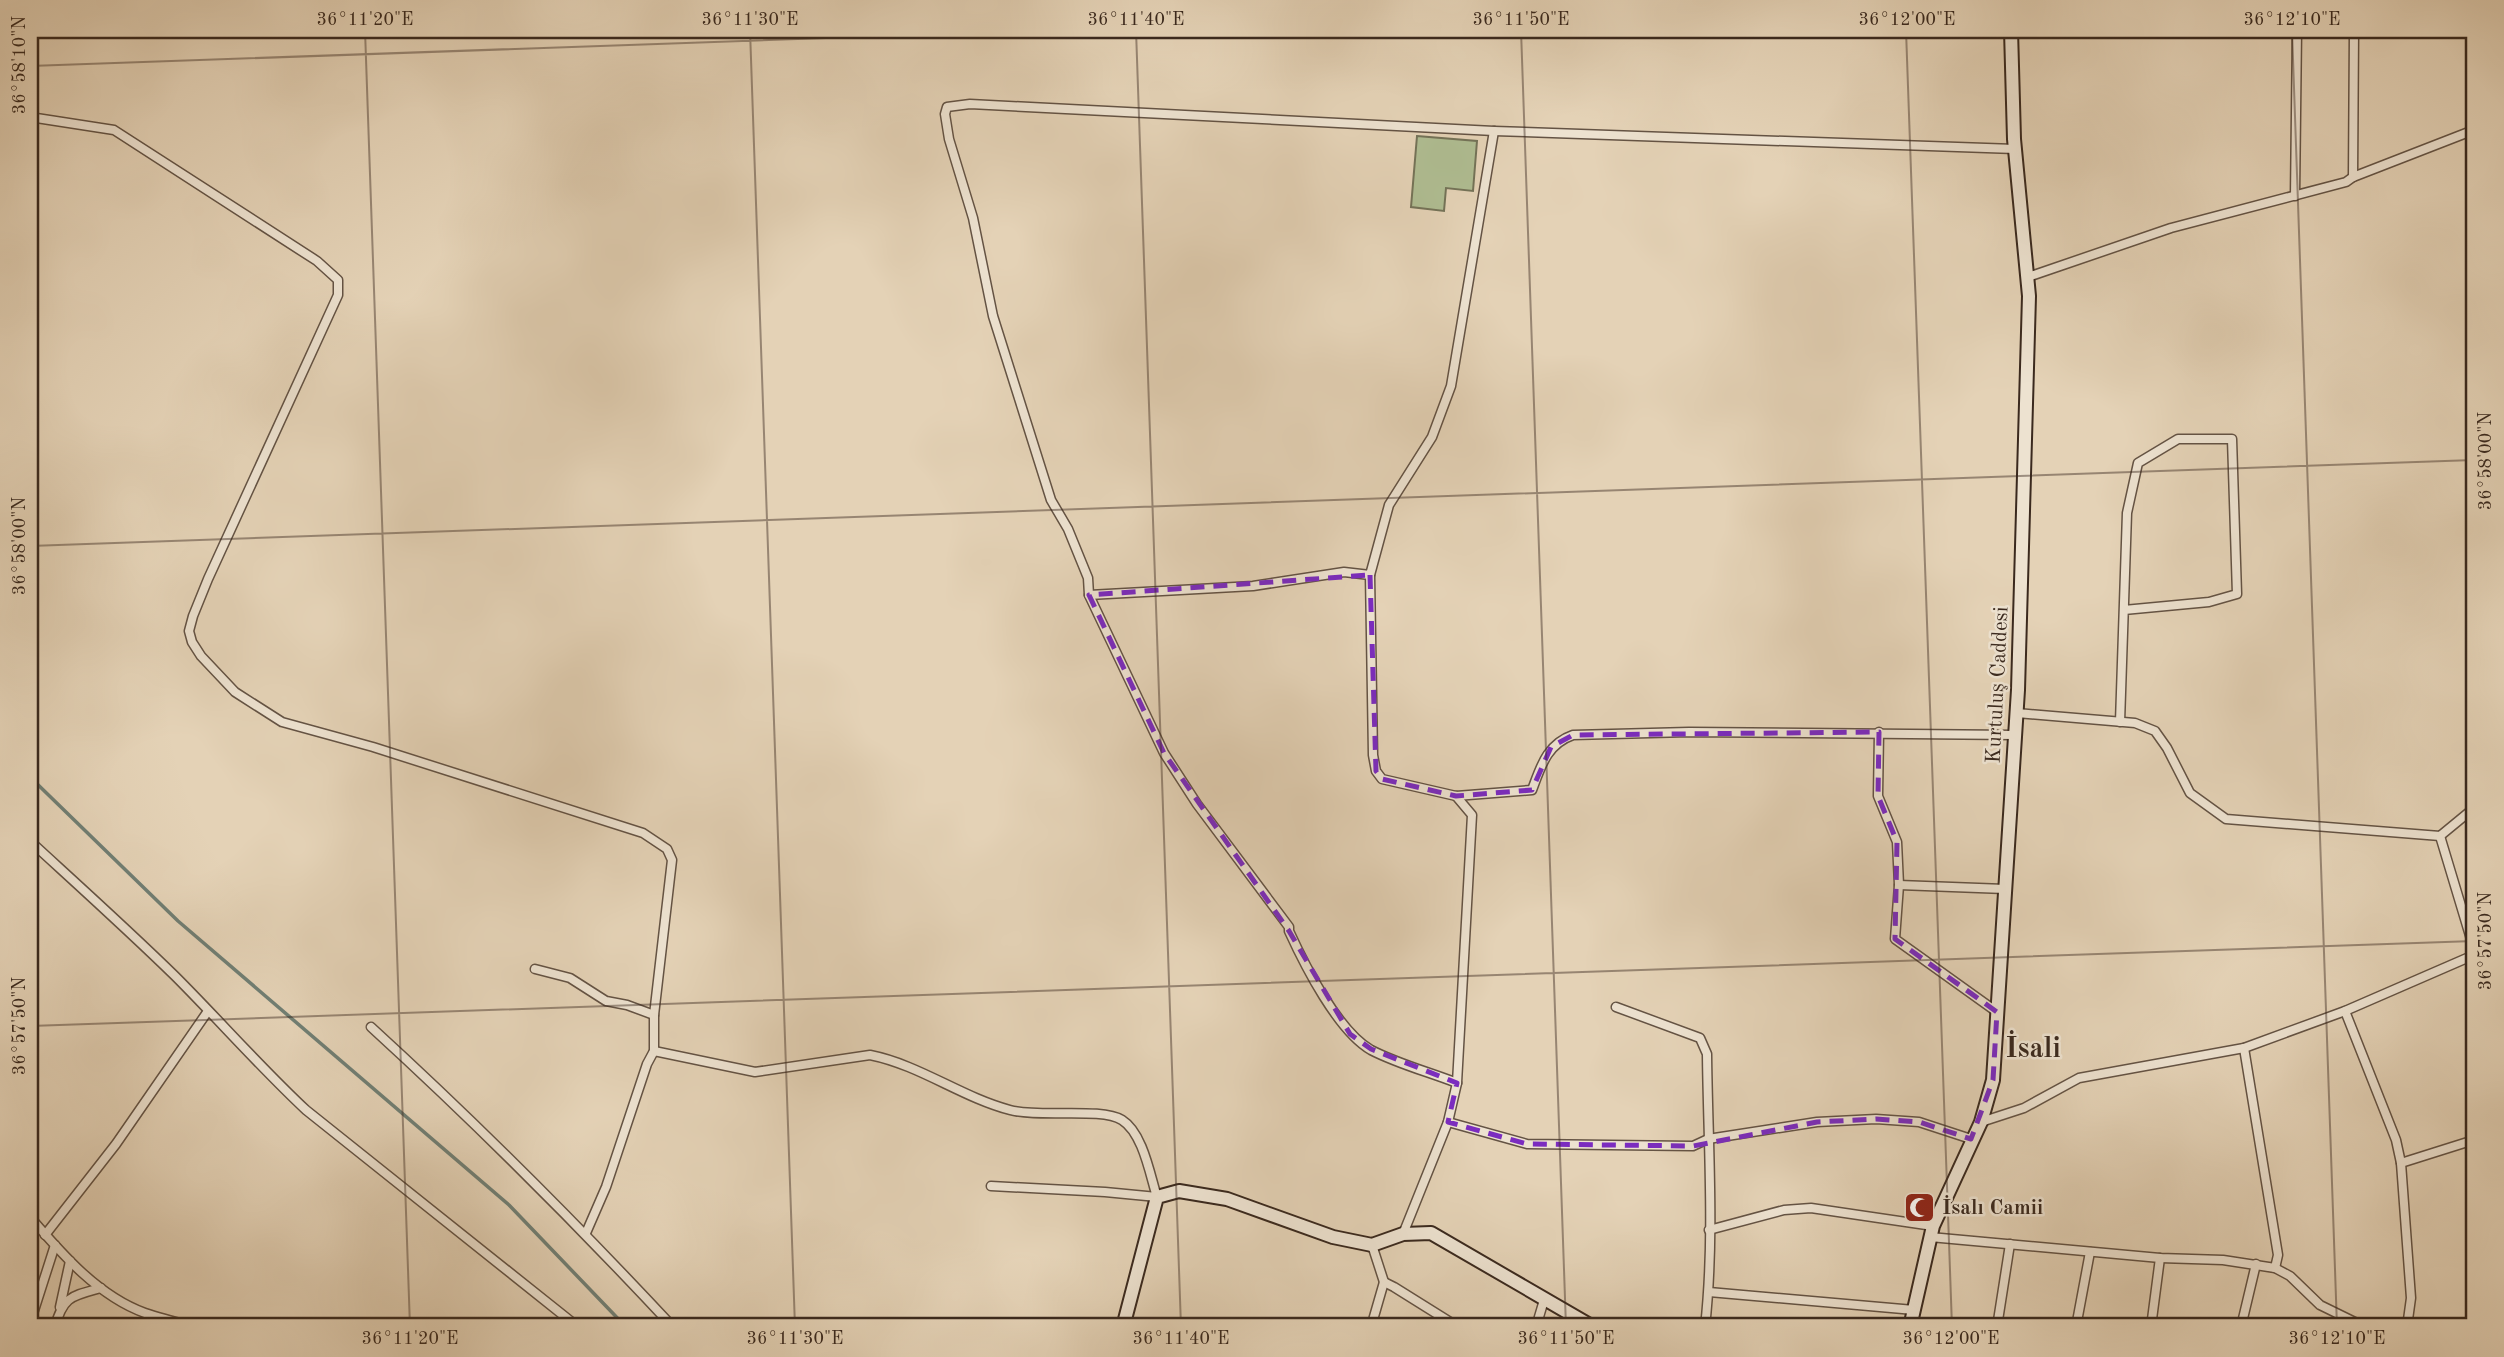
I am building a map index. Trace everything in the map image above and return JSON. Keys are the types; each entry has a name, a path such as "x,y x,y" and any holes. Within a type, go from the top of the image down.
{"main road":[{"name":"Kurtuluş Caddesi","path":"1910,1327 1931,1231 1981,1122 1993,1080 2017,713 2029,296 2015,149 2011,30"},
{"path":"1124,1327 1157,1197 1179,1191 1227,1199 1333,1237 1372,1245 1403,1234 1431,1233 1593,1327"}],"street":[{"path":"2295,196 2297,30"},
{"path":"2353,177 2354,30"},
{"path":"1457,1083 1371,1049 1350,1034 1304,965 1289,927 1197,804 1164,753 1090,595 1088,579 1068,529 1051,500 993,316 973,218 948,139 945,114 947,107 970,104 1494,131 2015,149"},
{"path":"30,117 114,130 317,261 338,280 338,295 192,616 192,642 201,656 235,692 282,722 373,747 643,833 667,849 672,860 654,1015 654,1051 647,1064 606,1187 586,1233"},
{"path":"2028,277 2171,228 2346,182 2474,130"},
{"path":"1494,131 1451,386 1432,437 1388,505 1370,575 1373,755 1376,771 1382,779 1456,796 1532,790 1551,747 1560,739 1573,735 1689,732 2015,735"},
{"path":"2120,722 2127,513 2138,463 2178,439 2232,439 2237,594 2209,603 2124,610"},
{"path":"1090,595 1253,586 1344,572 1370,575"},
{"path":"2017,713 2135,723 2155,731 2190,793 2226,819 2441,836 2474,808"},
{"path":"1879,732 1878,796 1897,842 1899,886 1895,939 1997,1012"},
{"path":"1403,1234 1448,1122 1457,1083 1472,816 1456,796"},
{"path":"2441,836 2474,949"},
{"path":"30,841 128,930 306,1110 578,1327"},
{"path":"1899,886 2005,890"},
{"path":"1981,1122 2024,1108 2079,1078 2244,1048 2345,1011 2474,955"},
{"path":"534,968 570,978 606,1001 627,1004 654,1015"},
{"path":"1616,1007 1700,1038 1707,1054 1709,1292 1705,1327"},
{"path":"45,1235 116,1144 208,1011"},
{"path":"2345,1011 2396,1140 2401,1163 2411,1298 2407,1327"},
{"path":"371,1027 586,1233 673,1327"},
{"path":"2244,1048 2278,1255 2275,1268"},
{"path":"654,1051 755,1072 870,1055 915,1069 950,1088 1010,1110 1031,1114 1093,1114 1121,1119 1136,1133 1157,1197 991,1186"},
{"path":"1448,1122 1527,1144 1693,1146 1708,1139 1817,1122 1876,1119 1919,1122 1972,1139"},
{"path":"2401,1163 2474,1140"},
{"path":"1709,1230 1784,1210 1811,1208 2011,1244 2256,1264 2275,1268 2290,1276 2320,1305 2365,1327"},
{"path":"30,1217 70,1261 119,1301 145,1313 197,1327"},
{"path":"1997,1327 2011,1244"},
{"path":"30,1323 55,1245"},
{"path":"1371,1327 1384,1282 1372,1245"},
{"path":"2076,1327 2090,1252"},
{"path":"2151,1327 2160,1258"},
{"path":"55,1327 70,1261"},
{"path":"2241,1327 2256,1264"},
{"path":"1384,1282 1458,1327"},
{"path":"61,1307 73,1296 101,1289"},
{"path":"1709,1292 1914,1310"},
{"path":"1536,1327 1545,1300"}],"highlighted area":[{"path":"1370,575 1376,771 1382,779 1456,796 1532,790 1551,747 1573,735 1879,732 1878,796 1897,842 1895,939 1997,1012 1993,1080 1971,1139 1919,1122 1876,1119 1817,1122 1693,1146 1527,1144 1448,1122 1457,1083 1371,1049 1350,1034 1289,931 1164,753 1089,595"}],"green space":[{"path":"1417,136 1477,141 1473,191 1446,188 1444,211 1411,207"}],"waterway":[{"path":"30,777 178,921 509,1205 626,1327"}],"place":[{"name":"İsalı Camii","path":"1919,1208"}],"district":[{"name":"İsali","path":"2033,1050"}]}
